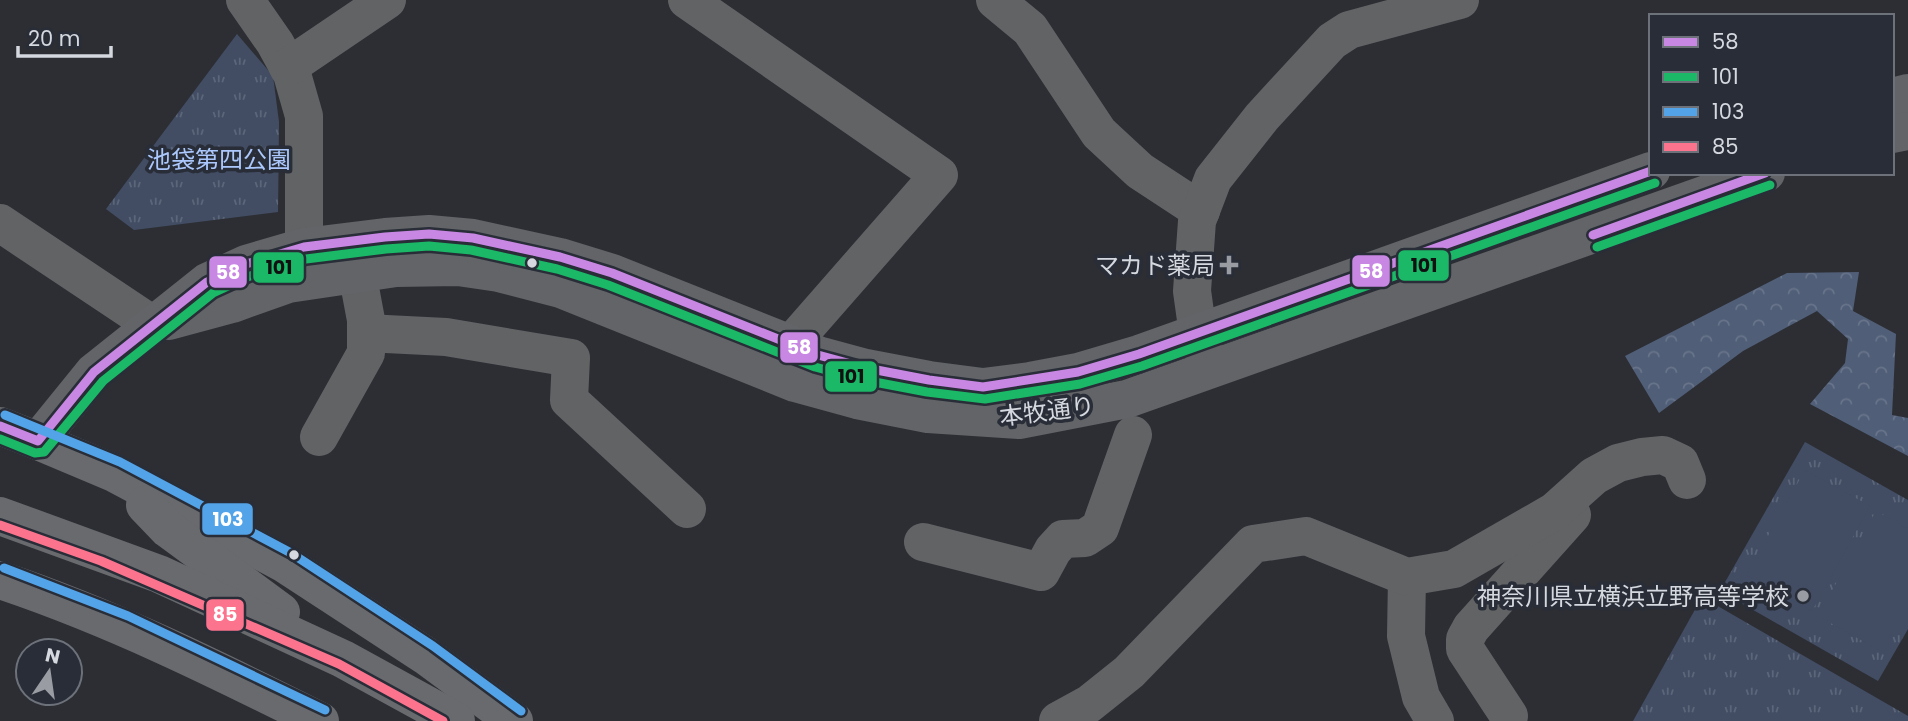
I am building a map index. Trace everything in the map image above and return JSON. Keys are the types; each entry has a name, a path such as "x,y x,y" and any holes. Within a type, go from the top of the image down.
{"highway":[{"path":"38,441 114,473 285,564 426,656 514,721"},
{"path":"114,473 168,529 428,721"},
{"path":"0,516 159,574 342,659 456,721"},
{"path":"0,526 101,561 339,664 443,721"},
{"path":"0,580 46,596 206,664 320,721"},
{"path":"0,590 125,638 239,689 302,721"}],"main road":[{"name":"本牧通り","path":"38,441 94,372 208,282 246,264 304,247 340,241 429,234 517,246 612,273 818,355 866,368 983,387 1078,372 1198,334 1649,172"},
{"name":"本牧通り","path":"153,325 232,304 288,284 357,272 441,267 499,273 561,289 794,383 857,400 928,414 1019,420 1113,403 1760,175"},
{"path":"0,426 38,441"}],"street":[{"path":"245,0 288,67 304,116 304,247"},
{"path":"288,67 387,0"},
{"path":"687,0 939,175 791,344"},
{"path":"995,0 1030,29 1099,133 1140,171 1201,211"},
{"path":"1209,370 1198,334 1192,290 1197,221 1213,178 1262,117 1332,41 1349,30 1460,0"},
{"path":"0,223 153,325"},
{"path":"318,438 366,354 366,320 357,272"},
{"path":"366,333 446,337 571,358 569,400 687,509"},
{"path":"923,542 1041,572 1053,550 1063,539 1085,538 1100,528 1133,435"},
{"path":"1058,721 1089,704 1129,672 1252,544 1306,536 1407,577 1454,569 1555,511 1594,476 1618,463 1663,455 1680,463 1687,480"},
{"path":"1508,716 1465,649 1465,639 1471,628 1618,463"},
{"path":"1407,577 1406,636 1421,697 1435,721"}],"green space":[{"name":"池袋第四公園","path":"237,34 273,76 279,122 278,212 134,230 106,209"},
{"path":"1859,272 1853,311 1896,334 1892,415 1908,418 1908,456 1810,404 1845,363 1848,339 1817,311 1743,351 1659,413 1625,356 1787,273"},
{"path":"1805,442 1908,500 1908,629 1878,681 1720,591"},
{"path":"1805,470 1870,506 1812,611 1746,575"},
{"path":"1876,511 1908,529 1908,608 1884,653 1818,616"},
{"path":"1702,597 1908,716 1908,721 1633,721"}],"transit line":[{"name":"58","path":"0,426 38,441 94,372 207,282 246,264 304,247 429,234 473,238 560,257 612,273 818,355 866,368 983,387 1078,372 1139,354 1649,172"},
{"name":"58","path":"1593,235 1759,175"},
{"name":"101","path":"0,439 35,453 44,452 103,381 213,293 250,276 306,259 429,246 471,250 557,269 608,285 815,367 927,392 985,399 1080,384 1142,366 1655,183"},
{"name":"101","path":"1597,247 1770,185"},
{"name":"103","path":"5,415 120,462 291,553 433,646 521,711"},
{"name":"85","path":"0,525 101,561 339,664 443,721"},
{"name":"103","path":"4,568 128,616 325,710"}],"place":[{"name":"マカド薬局","path":"1229,265"},
{"name":"神奈川県立横浜立野高等学校","path":"1803,596"}]}
